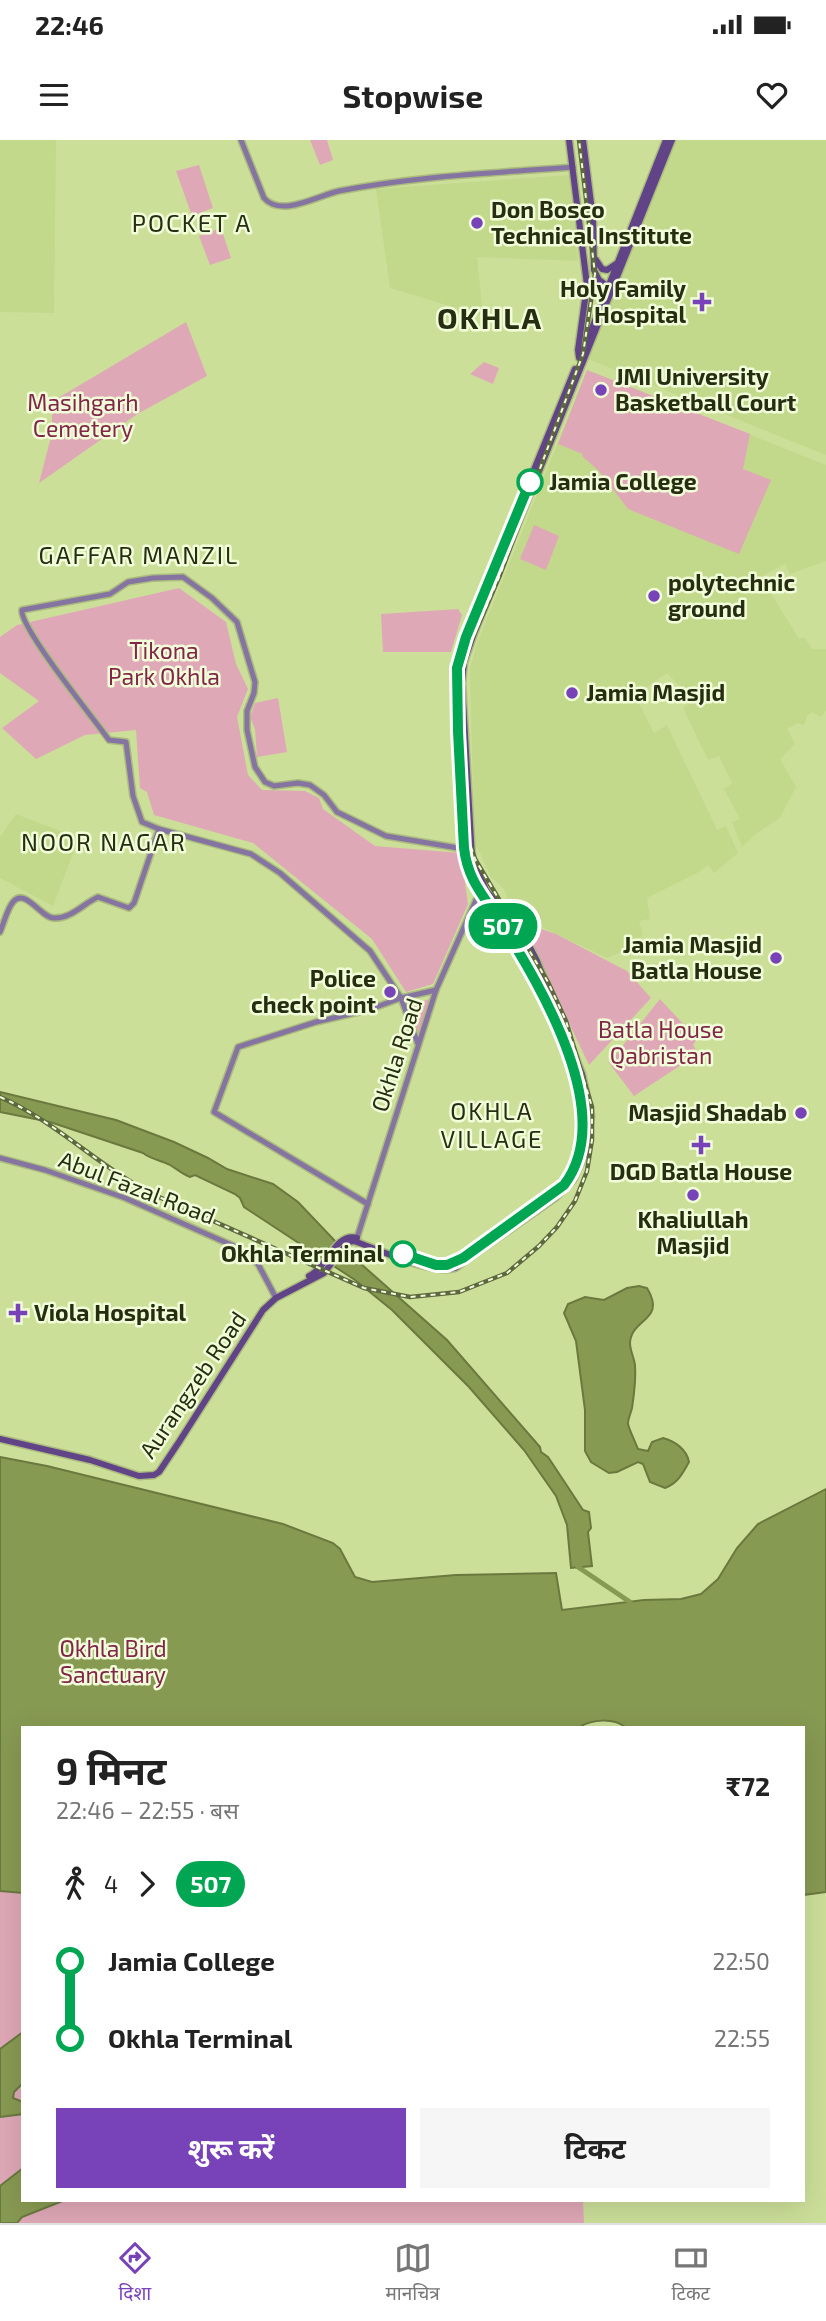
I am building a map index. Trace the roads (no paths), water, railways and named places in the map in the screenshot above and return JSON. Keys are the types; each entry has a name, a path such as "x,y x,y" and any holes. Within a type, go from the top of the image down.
{"main road":[{"path":"569,140 587,285 578,350 581,360"},
{"path":"583,140 593,219 594,270 599,280 610,288"},
{"path":"610,288 666,140"},
{"path":"275,1297 327,1266 350,1236 429,1264 447,1265 463,1258 564,1185 573,1173 581,1152 584,1109 573,1069 545,997 484,892 472,858 463,673 474,633 511,535 672,140"},
{"path":"593,255 602,269 607,270 620,259"},
{"path":"587,285 599,280"},
{"path":"343,1242 355,1241 434,1268 455,1268 556,1197 573,1180 585,1154 591,1116 582,1074 537,961 527,942 473,883 464,849 457,668 460,654 511,535"},
{"name":"Aurangzeb Road","path":"0,1441 147,1477 159,1472 258,1317 275,1297"}],"street":[{"path":"241,140 262,194 275,206 406,179 573,167"},
{"path":"418,1044 401,998 366,947 264,861 251,854 159,830 142,822 138,814 126,742 110,740 64,680 22,617 21,611 25,608 110,594 128,582 153,578 184,578 212,597 237,622 255,682 247,711 247,730 255,767 265,782 274,786 298,783 310,785 324,795 337,812 386,836 464,849"},
{"path":"0,932 13,901 19,898 26,899 46,916 53,918 68,915 98,897 129,908 134,903 159,830"},
{"name":"Okhla Road","path":"356,1238 436,990 476,900 484,892"},
{"path":"368,1204 214,1112 237,1047 316,1021 368,1010 401,998 436,990"},
{"name":"Abul Fazal Road","path":"0,1158 45,1170 125,1198 236,1247 258,1265 275,1297"}],"waterway":[{"path":"578,1562 578,1567 630,1602 633,1608"}],"railway":[{"path":"0,1097 39,1118 112,1170 150,1193 364,1288 410,1297 459,1292 507,1273 557,1227 575,1201 587,1171 592,1140 592,1107 566,1021 548,982 475,859 464,826 458,778 456,722 460,679 470,644 500,575 583,354 595,274 579,140"}],"place":[{"name":"Don Bosco Technical Institute","path":"477,223"},
{"name":"Holy Family Hospital","path":"702,302"},
{"name":"JMI University Basketball Court","path":"601,390"},
{"name":"Jamia College","path":"530,482"},
{"name":"polytechnic ground","path":"654,596"},
{"name":"Jamia Masjid","path":"572,693"},
{"name":"Jamia Masjid Batla House","path":"776,958"},
{"name":"Police check point","path":"390,992"},
{"name":"Masjid Shadab","path":"801,1113"},
{"name":"DGD Batla House","path":"701,1145"},
{"name":"Khaliullah Masjid","path":"693,1195"},
{"name":"Okhla Terminal","path":"403,1254"},
{"name":"Viola Hospital","path":"18,1313"}],"district":[{"name":"POCKET A","path":"192,224"},
{"name":"OKHLA","path":"490,319"},
{"name":"GAFFAR MANZIL","path":"139,556"},
{"name":"NOOR NAGAR","path":"104,843"},
{"name":"OKHLA VILLAGE","path":"492,1126"}],"park label":[{"name":"Masihgarh Cemetery","path":"83,416"},
{"name":"Tikona Park Okhla","path":"164,664"},
{"name":"Batla House Qabristan","path":"661,1043"},
{"name":"Okhla Bird Sanctuary","path":"113,1662"}]}
